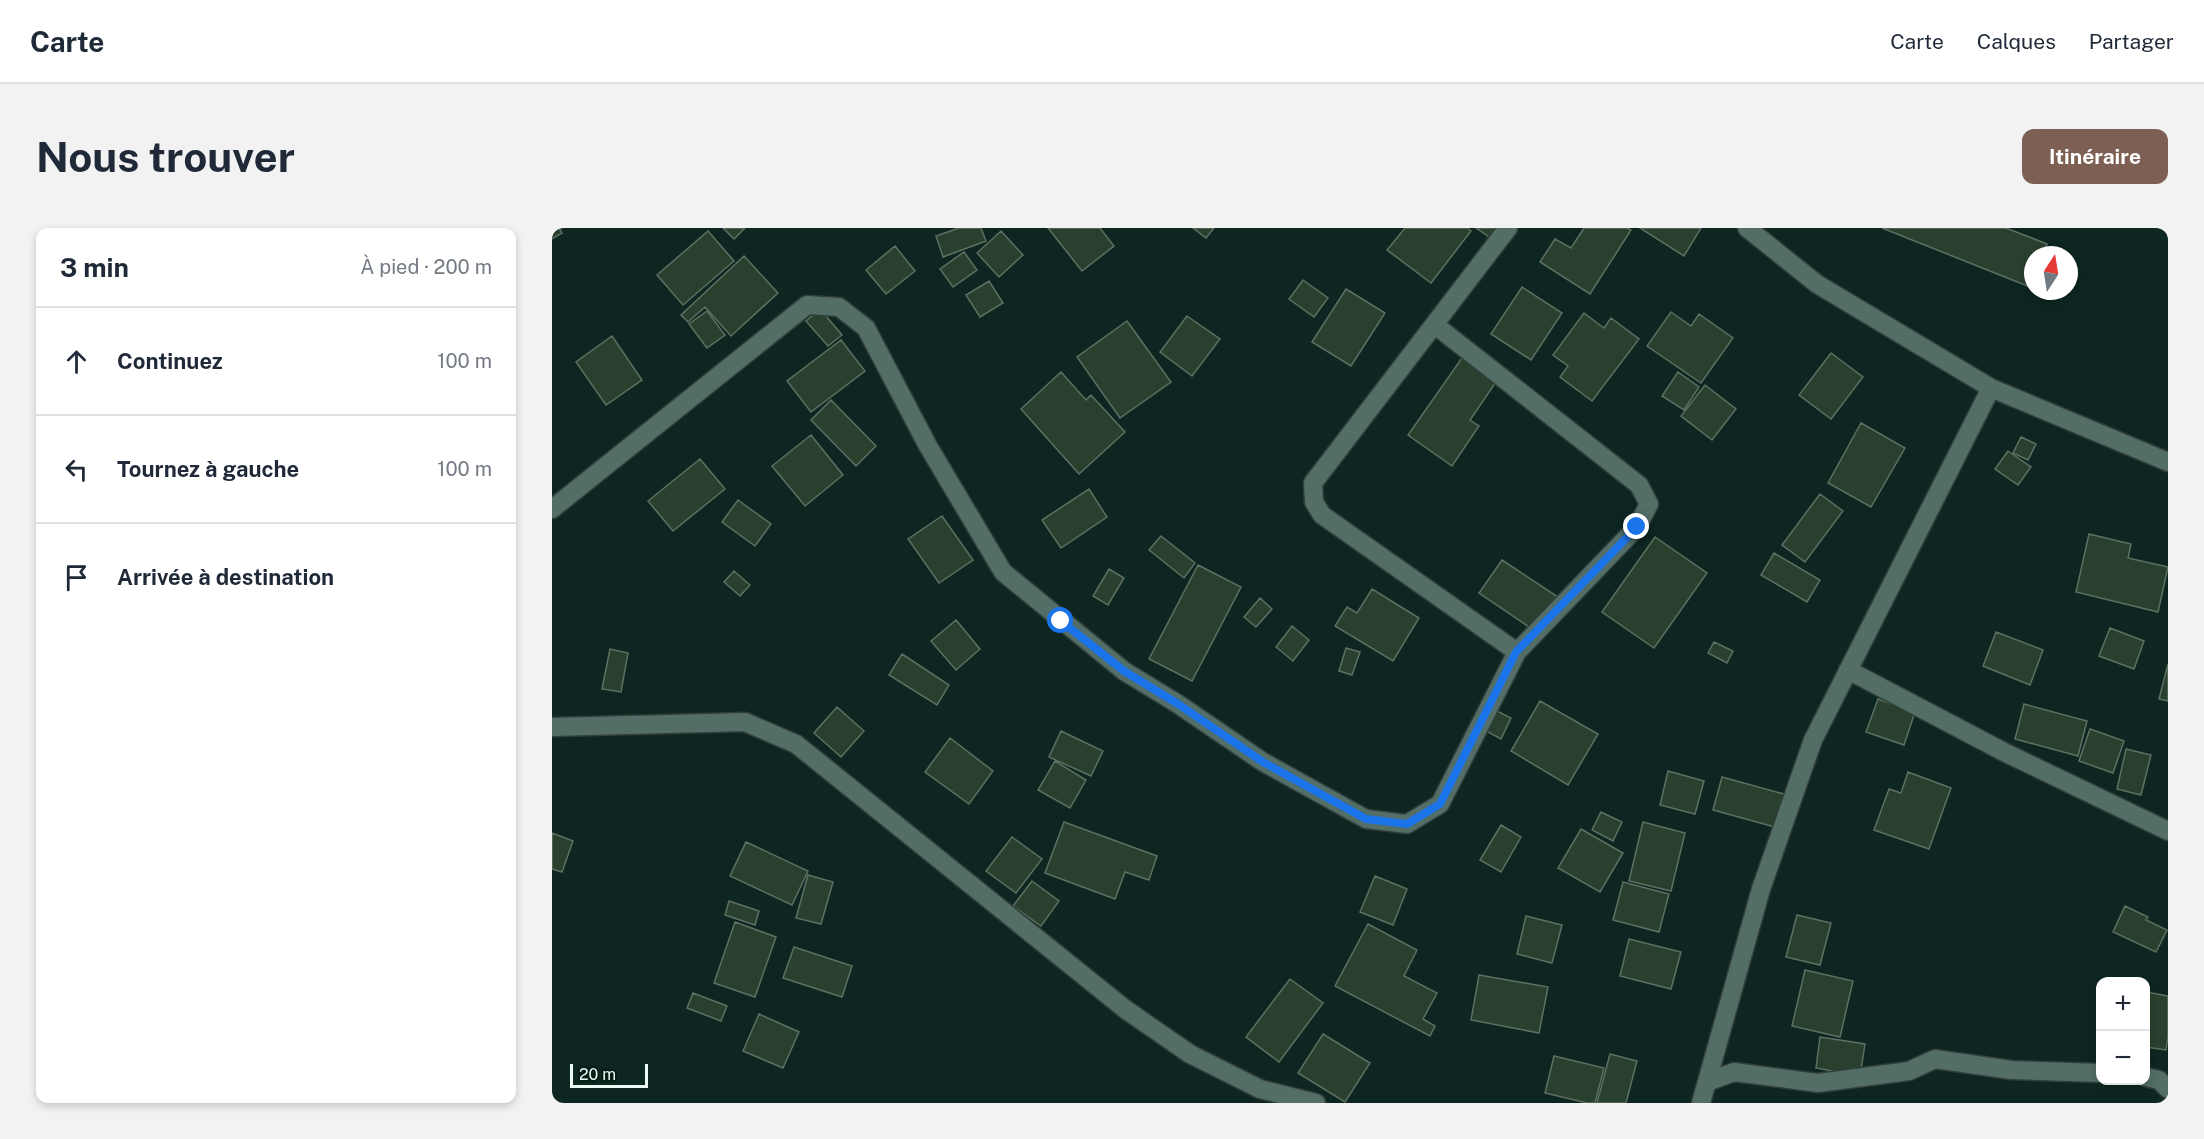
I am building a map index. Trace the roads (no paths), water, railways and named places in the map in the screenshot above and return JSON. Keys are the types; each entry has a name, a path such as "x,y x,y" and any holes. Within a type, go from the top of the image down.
{"street":[{"path":"1508,228 1312,483 1314,502 1322,515 1516,652"},
{"path":"1747,228 1817,284 1991,388 2168,462"},
{"path":"552,509 807,305 839,307 866,328 928,446 1003,572 1124,671 1178,704 1263,762 1366,819 1407,824 1440,804 1516,652 1637,527 1649,504 1639,485 1435,325"},
{"path":"1701,1103 1761,889 1813,740 1991,388"},
{"path":"1848,670 2004,752 2168,831"},
{"path":"552,727 745,723 796,744 1125,1009 1190,1054 1260,1089 1316,1103"},
{"path":"1707,1082 1734,1072 1818,1083 1909,1071 1935,1059 2012,1070 2096,1073"},
{"path":"2150,1078 2159,1080 2168,1089"}]}
